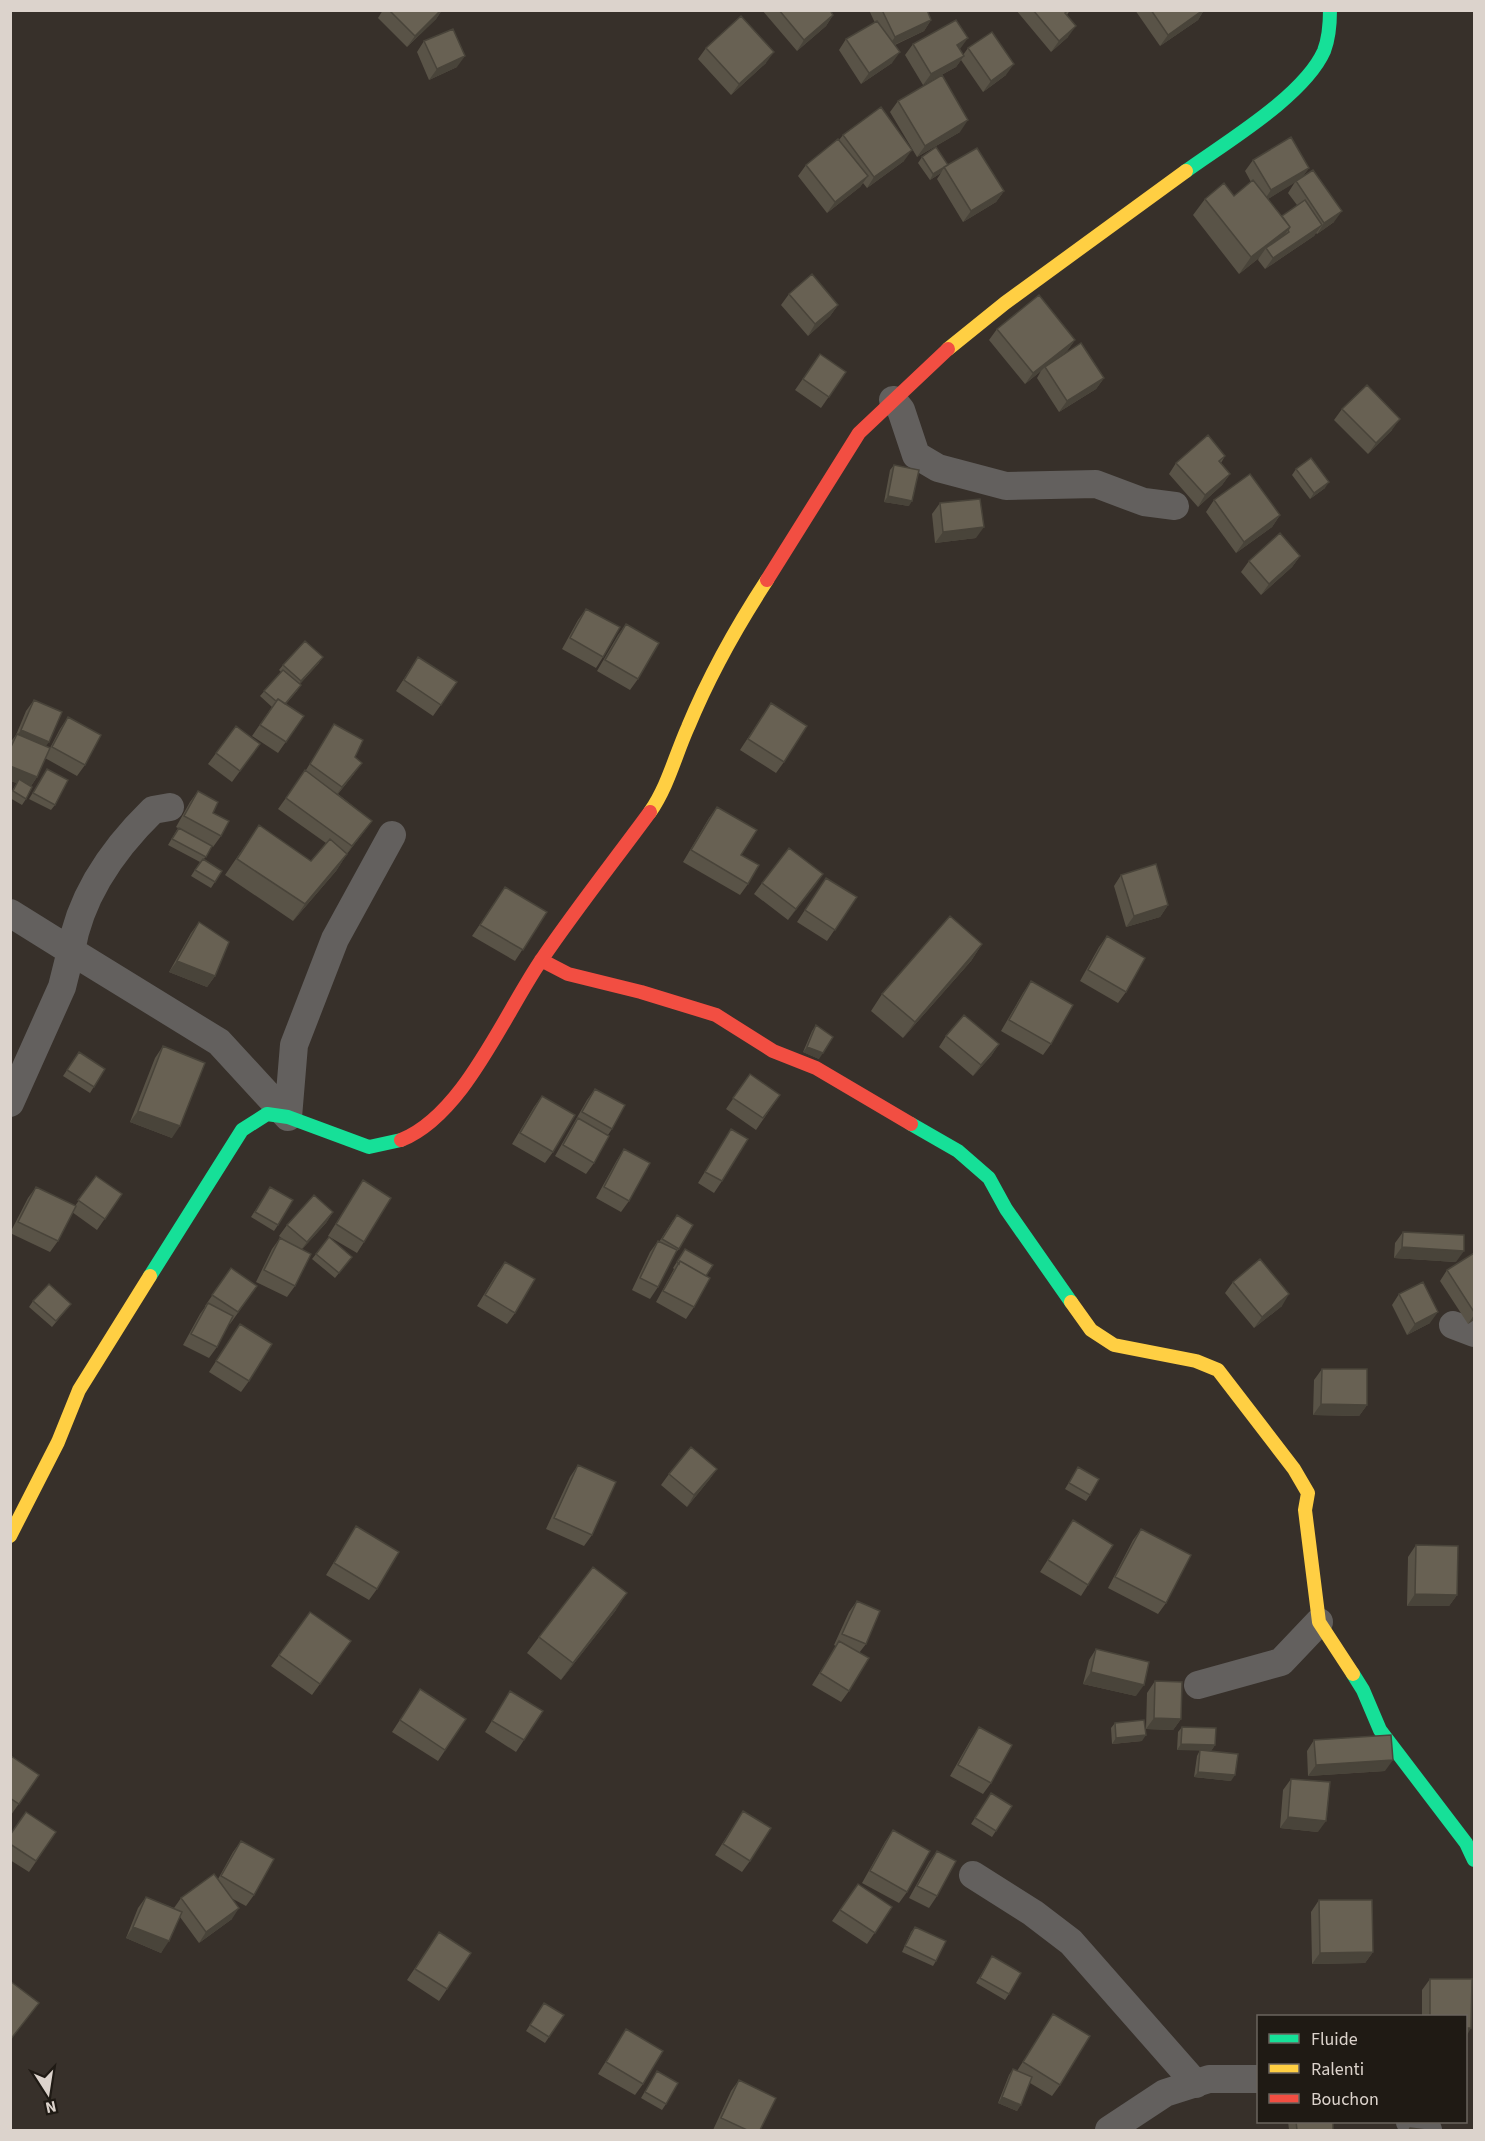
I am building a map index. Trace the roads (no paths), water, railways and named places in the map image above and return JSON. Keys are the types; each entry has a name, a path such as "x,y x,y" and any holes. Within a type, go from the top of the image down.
{"street":[{"path":"10,1536 58,1442 79,1390 125,1320 162,1255 208,1188 224,1155 242,1130 267,1114 288,1117 369,1147 418,1133 441,1114 480,1060 541,960 662,795 688,726 738,626 859,433 938,358 1005,303 1282,101 1313,71 1330,41 1330,10"},
{"path":"893,400 901,410 915,455 939,468 1006,486 1096,484 1144,502 1175,506"},
{"path":"10,1103 62,987 76,922 87,896 111,860 153,810 170,807"},
{"path":"288,1117 294,1045 335,939 392,835"},
{"path":"10,913 219,1042 288,1117"},
{"path":"541,960 568,974 641,992 716,1015 773,1051 816,1068 957,1151 989,1178 1005,1209 1091,1330 1114,1345 1196,1361 1218,1370 1288,1461 1308,1493 1305,1510 1319,1622 1363,1690 1380,1730 1466,1843 1474,1860"},
{"path":"1198,1685 1281,1662 1319,1622"},
{"path":"973,1875 1033,1913 1071,1942 1196,2084"},
{"path":"1109,2130 1165,2093 1209,2079 1257,2079"},
{"path":"1414,2123 1428,2130"}]}
